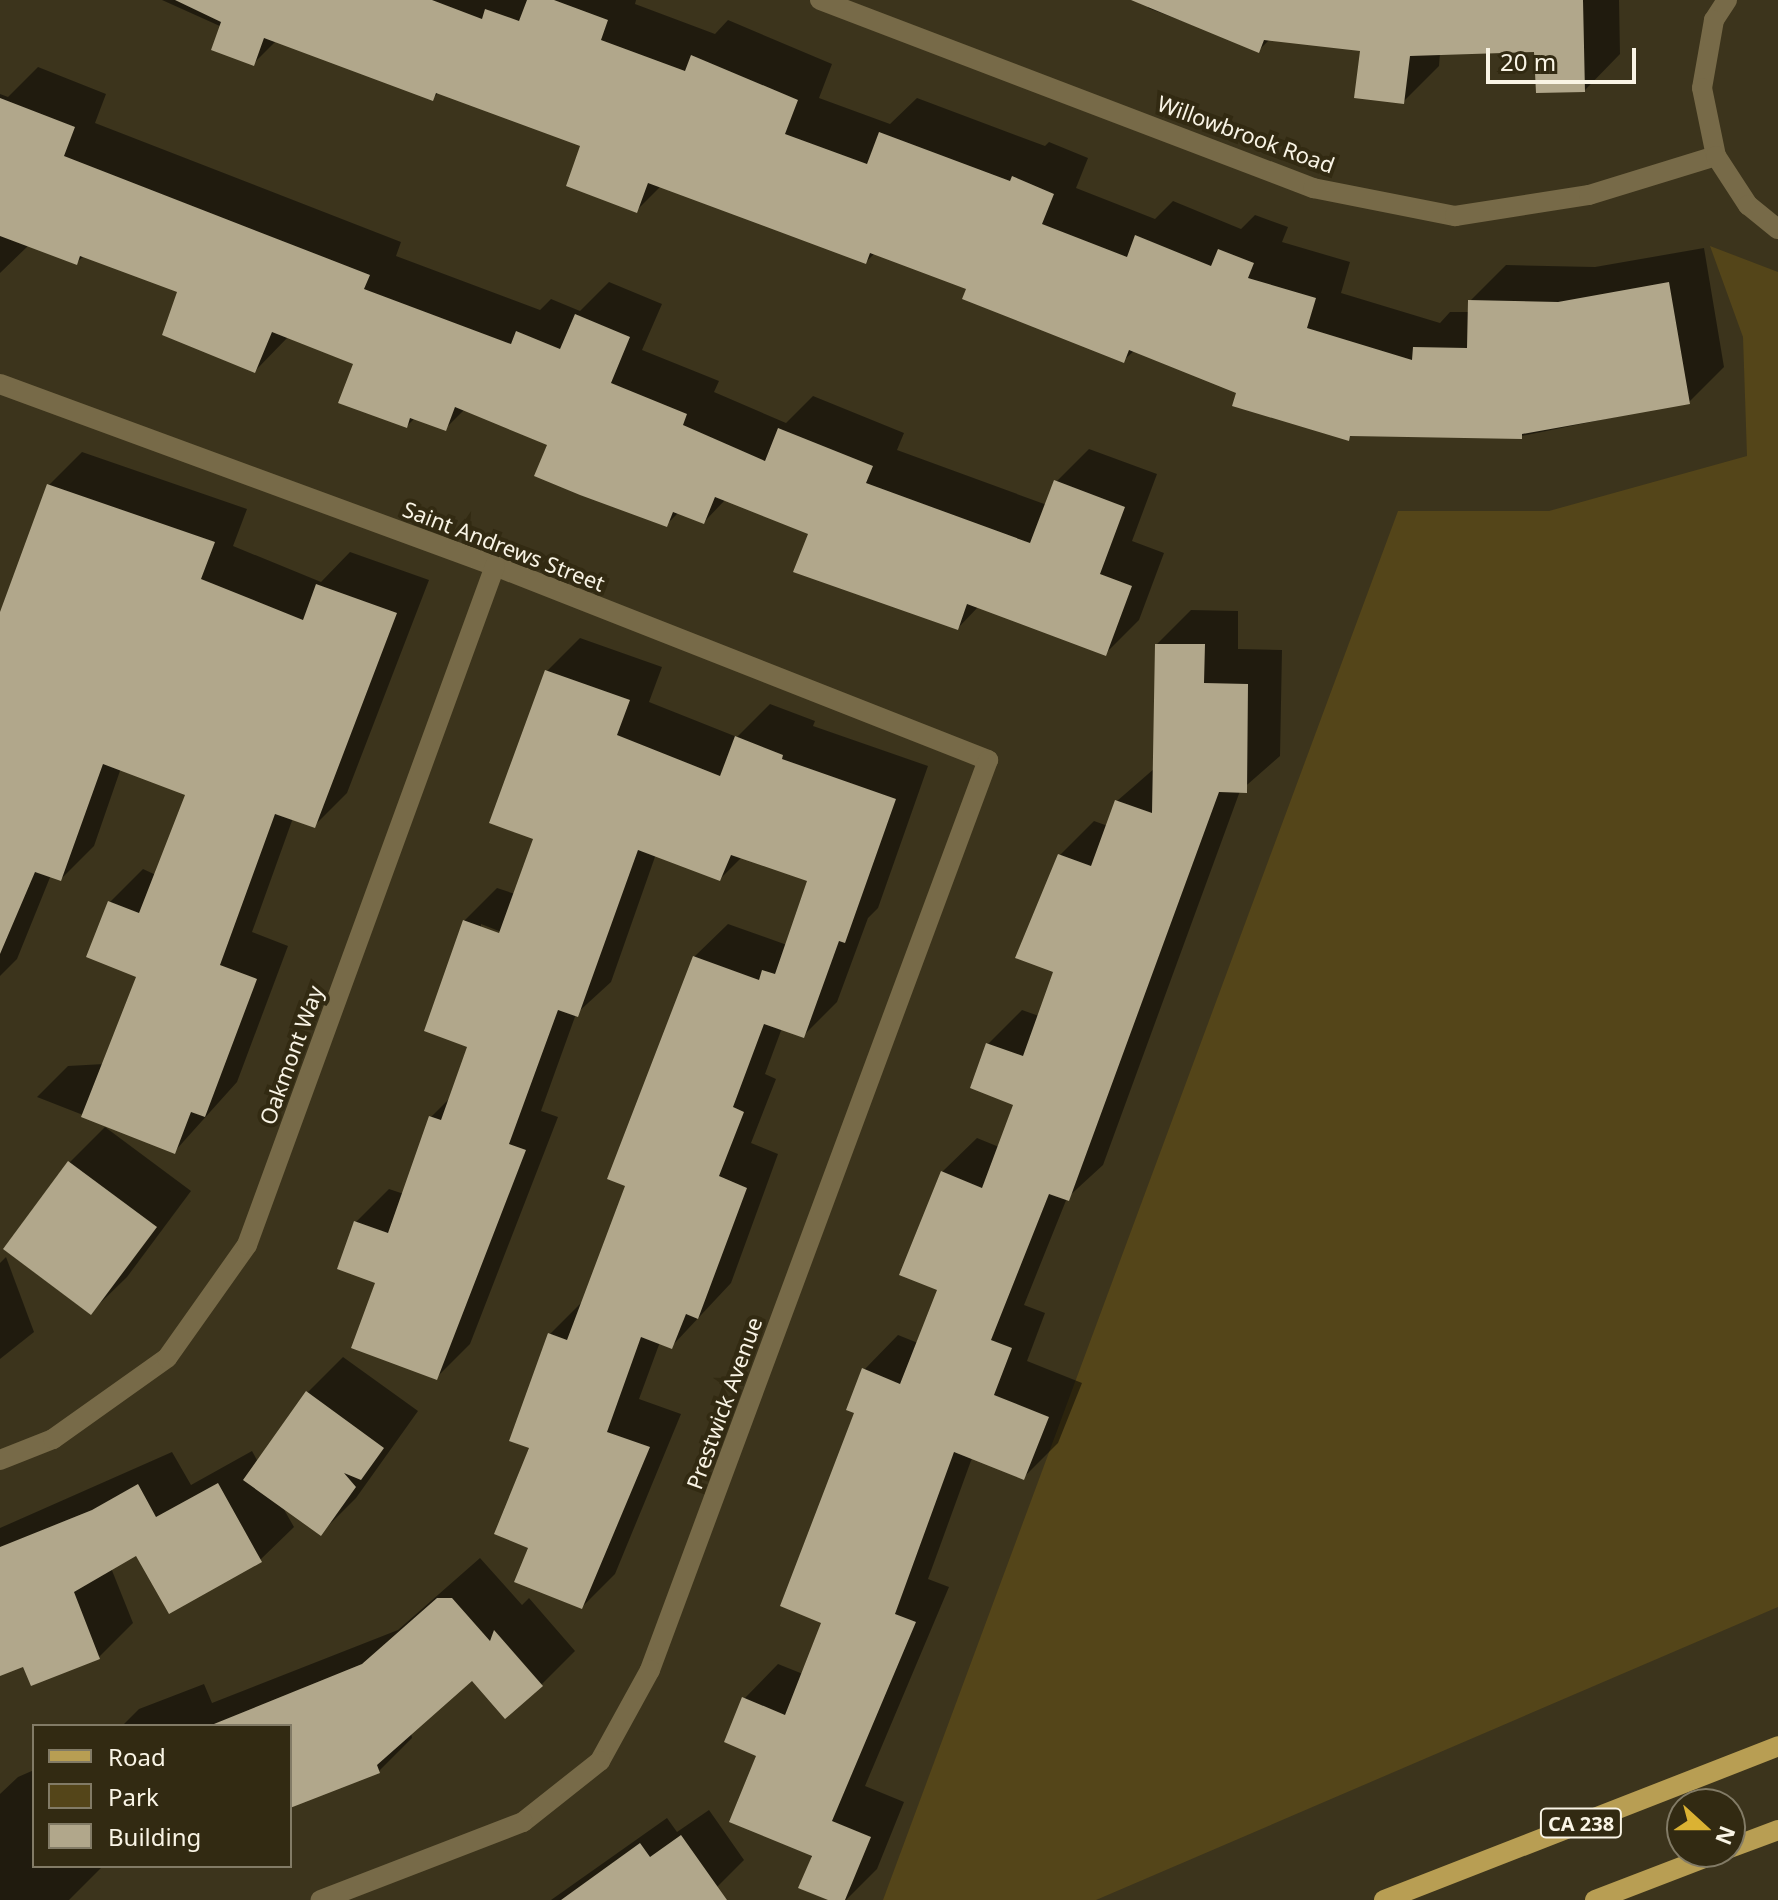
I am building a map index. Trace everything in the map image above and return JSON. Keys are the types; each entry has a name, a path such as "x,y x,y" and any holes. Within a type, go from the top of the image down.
{"main road":[{"name":"CA 238","path":"1384,1900 1778,1746"},
{"path":"1746,1842 1778,1830"},
{"path":"1595,1900 1619,1896 1683,1868"}],"street":[{"name":"Willowbrook Road","path":"820,0 1313,188 1455,216 1589,195 1716,156"},
{"path":"1727,0 1714,20 1702,88 1716,156 1748,205 1778,229"},
{"name":"Saint Andrews Street","path":"0,384 495,566 988,760"},
{"name":"Oakmont Way","path":"0,1460 53,1439 167,1358 247,1245 495,566"},
{"name":"Prestwick Avenue","path":"321,1900 523,1822 600,1761 650,1670 988,760"}],"green space":[{"path":"1710,246 1778,272 1778,1607 1096,1900 883,1900 1398,511 1549,511 1747,456 1743,337"}],"building":[{"path":"175,0 432,0 482,19 485,9 519,21 527,0 554,0 608,20 601,40 685,71 691,55 798,100 785,134 867,164 879,132 1010,181 1012,176 1054,194 1042,224 1127,257 1135,235 1211,266 1218,249 1254,263 1248,278 1316,298 1307,328 1412,360 1413,347 1467,348 1468,300 1558,302 1669,282 1690,404 1522,434 1522,439 1350,436 1349,441 1232,406 1236,393 1129,350 1124,363 962,299 966,289 870,253 866,264 648,183 637,213 566,186 580,146 436,93 433,101 264,38 254,66 211,50 221,22"},
{"path":"1131,0 1583,0 1585,92 1536,93 1534,52 1410,56 1404,104 1354,98 1360,51 1264,40 1259,53"},
{"path":"0,98 75,127 64,156 370,275 364,289 511,344 516,331 560,349 575,314 630,337 611,383 687,414 683,425 765,461 778,428 873,466 866,483 1030,543 1054,480 1125,507 1100,574 1132,586 1106,656 967,604 958,630 793,572 808,534 715,497 704,524 673,512 667,527 580,495 534,476 547,445 455,407 446,431 410,418 407,428 338,403 353,364 272,332 255,373 162,335 177,292 80,256 77,265 0,236"},
{"path":"47,484 215,542 201,579 303,620 316,584 397,613 315,828 275,814 220,965 257,979 205,1117 191,1112 175,1154 81,1117 136,977 86,957 108,901 139,913 185,795 103,764 61,881 35,872 0,954 0,612"},
{"path":"1155,644 1205,644 1204,683 1248,684 1247,793 1219,792 1069,1201 1049,1194 991,1340 1012,1348 994,1395 1049,1417 1024,1480 954,1452 895,1614 916,1622 832,1821 871,1837 845,1900 828,1900 798,1888 812,1856 729,1822 756,1756 724,1742 742,1697 785,1715 821,1623 780,1606 854,1413 846,1410 862,1368 900,1384 937,1290 899,1275 941,1171 982,1188 1013,1105 970,1088 986,1043 1023,1056 1053,972 1015,958 1058,854 1091,866 1115,800 1152,813"},
{"path":"545,670 630,700 617,735 720,776 735,736 783,755 782,759 896,799 845,943 839,941 804,1038 764,1024 733,1107 744,1112 719,1176 747,1188 698,1319 686,1314 672,1349 641,1337 607,1432 650,1447 582,1609 514,1582 528,1548 494,1534 529,1448 509,1441 548,1333 567,1340 625,1186 607,1179 693,956 759,980 762,970 775,974 807,881 731,855 720,881 638,850 578,1017 558,1010 509,1144 526,1150 437,1380 351,1348 375,1283 337,1269 354,1221 388,1233 429,1116 441,1120 467,1047 424,1031 463,920 499,933 533,839 489,823"},
{"path":"68,1161 157,1227 91,1315 3,1249"},
{"path":"306,1391 384,1448 361,1480 344,1473 356,1487 321,1536 243,1480"},
{"path":"218,1483 262,1562 169,1614 136,1556 74,1592 100,1659 31,1686 23,1667 0,1676 0,1547 92,1510 138,1484 156,1517"},
{"path":"437,1598 452,1598 490,1641 494,1630 543,1686 505,1719 472,1681 377,1765 380,1773 292,1807 292,1724 214,1724 362,1664"},
{"path":"681,1835 727,1900 561,1900 640,1843 650,1857"}]}
